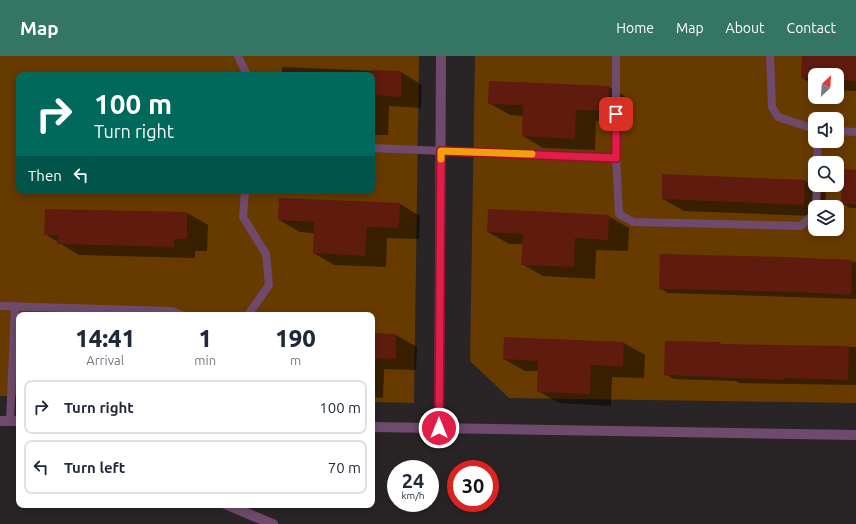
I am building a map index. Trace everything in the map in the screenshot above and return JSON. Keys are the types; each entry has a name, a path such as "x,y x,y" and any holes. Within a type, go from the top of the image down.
{"street":[{"path":"439,428 442,56"},
{"path":"375,427 856,435"},
{"path":"234,508 272,524"}],"lane":[{"path":"238,56 245,72"},
{"path":"616,56 616,158 618,214 633,222 800,226 808,219"},
{"path":"770,56 772,107 778,117 808,127"},
{"path":"844,131 856,132"},
{"path":"375,148 616,158"},
{"path":"245,194 243,217 266,254 269,285 250,312"},
{"path":"0,306 174,312"},
{"path":"10,421 15,306"}],"shaded area":[{"path":"0,56 419,56 414,403 375,402 375,312 16,312 16,396 0,396"},
{"path":"475,56 856,56 856,403 509,398 470,361"}],"building":[{"path":"802,56 856,56 856,81 844,80 844,68 808,68 808,78 801,78"},
{"path":"372,70 401,71 401,97 375,95 375,72 372,72"},
{"path":"489,81 609,86 608,111 576,110 575,139 522,136 523,105 488,104"},
{"path":"844,169 856,170 856,204 844,204 844,200 841,200 841,192 844,192"},
{"path":"662,174 805,180 804,205 662,199"},
{"path":"279,198 400,203 399,228 367,227 365,256 313,253 314,222 278,220"},
{"path":"45,209 187,212 187,239 174,239 174,247 57,244 58,235 44,235"},
{"path":"488,209 609,215 608,240 575,238 574,267 521,265 523,234 487,232"},
{"path":"660,254 852,260 851,295 796,292 659,289"},
{"path":"375,333 396,334 396,359 375,358"},
{"path":"504,337 624,342 623,367 591,365 590,394 537,392 538,361 503,359"},
{"path":"665,341 720,342 720,344 849,346 848,380 784,378 784,380 664,375"}],"slow traffic":[{"path":"441,159 441,151 532,154"}],"route":[{"path":"439,428 441,151 616,158 616,114"}]}
